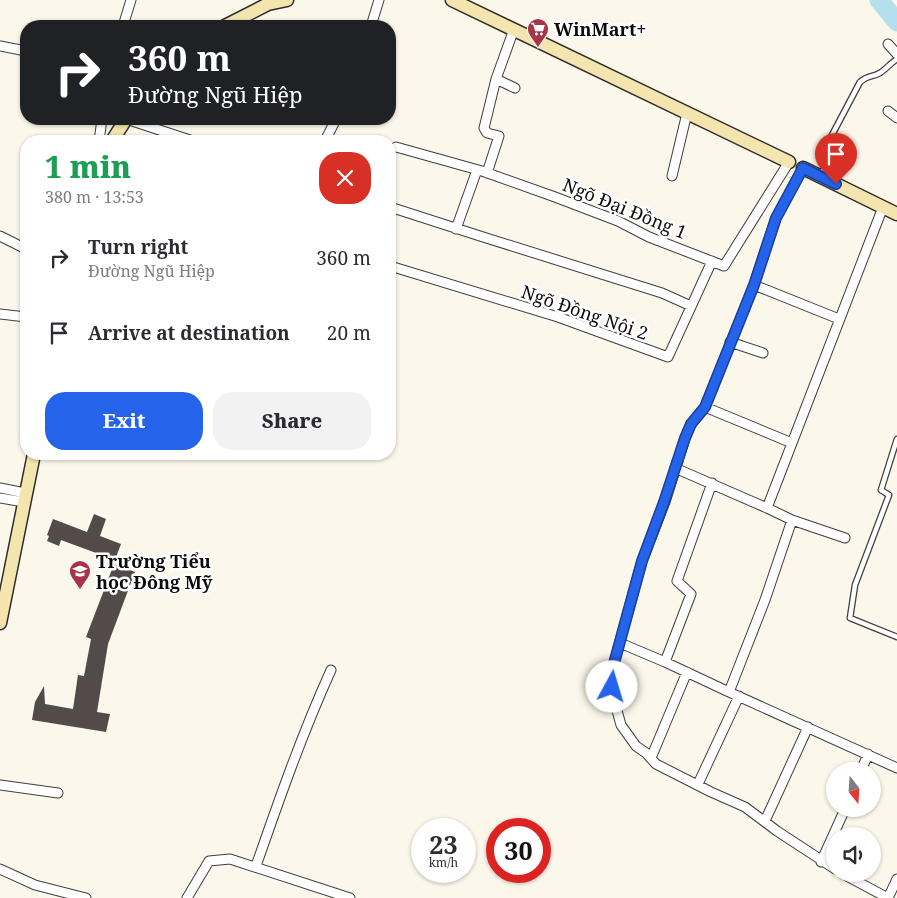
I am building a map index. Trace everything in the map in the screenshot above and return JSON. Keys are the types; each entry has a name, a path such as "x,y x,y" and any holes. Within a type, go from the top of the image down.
{"street":[{"path":"125,20 131,0"},
{"path":"235,20 266,2 286,0"},
{"path":"374,20 379,0"},
{"path":"452,0 789,162 724,266 712,261"},
{"path":"487,173 499,136 487,133 484,128 496,79 514,29"},
{"path":"888,44 897,54"},
{"path":"0,46 20,50"},
{"path":"496,79 515,88"},
{"path":"888,111 897,118"},
{"path":"672,176 687,113"},
{"path":"144,125 175,135"},
{"name":"Ngõ Đại Đồng 1","path":"396,147 487,173 600,214 649,237 712,261"},
{"path":"826,864 739,804 656,764 636,746 622,725 613,696 613,667 642,561 691,424 705,407 754,285 776,218 803,168 897,214"},
{"path":"456,228 477,170"},
{"path":"767,508 883,207"},
{"path":"396,209 662,293 691,306"},
{"path":"0,236 20,246"},
{"name":"Ngõ Đồng Nội 2","path":"396,268 558,317 668,357 712,261"},
{"path":"754,285 839,319"},
{"path":"0,314 20,316"},
{"path":"730,342 763,353"},
{"path":"705,407 792,443"},
{"path":"0,623 33,460"},
{"path":"675,468 792,520 845,538"},
{"path":"665,662 692,594 677,581 712,483"},
{"path":"0,488 25,498"},
{"path":"0,498 25,498"},
{"path":"729,692 765,600 792,520"},
{"path":"620,644 665,662 897,768"},
{"path":"256,866 317,700 331,670"},
{"path":"651,758 687,672"},
{"path":"698,784 739,696"},
{"path":"765,821 808,727"},
{"path":"865,762 868,754"},
{"path":"0,785 58,792"},
{"path":"821,862 841,818"},
{"path":"187,898 209,861 230,859 350,898"},
{"path":"0,869 35,885 86,898"},
{"path":"858,882 888,898 897,879"}],"lane":[{"path":"820,177 838,138 832,135 860,82 867,76 874,76 881,72 897,59"},
{"path":"897,439 881,490 889,495 855,585 850,618 897,637"}],"building":[{"path":"94,514 106,519 100,536 121,544 115,560 61,540 59,546 47,541 49,536 47,535 53,519 87,532"},
{"path":"114,564 135,572 108,644 97,712 110,714 106,732 32,720 35,702 44,686 45,704 73,709 78,675 84,676 91,639 86,637"}],"waterway":[{"path":"879,0 897,22"}],"place":[{"name":"WinMart+","path":"538,48"},
{"name":"Trường Tiểu học Đông Mỹ","path":"80,590"}],"route":[{"path":"612,687 613,667 642,561 685,438 691,424 705,407 754,285 776,218 803,168 836,184"}]}
